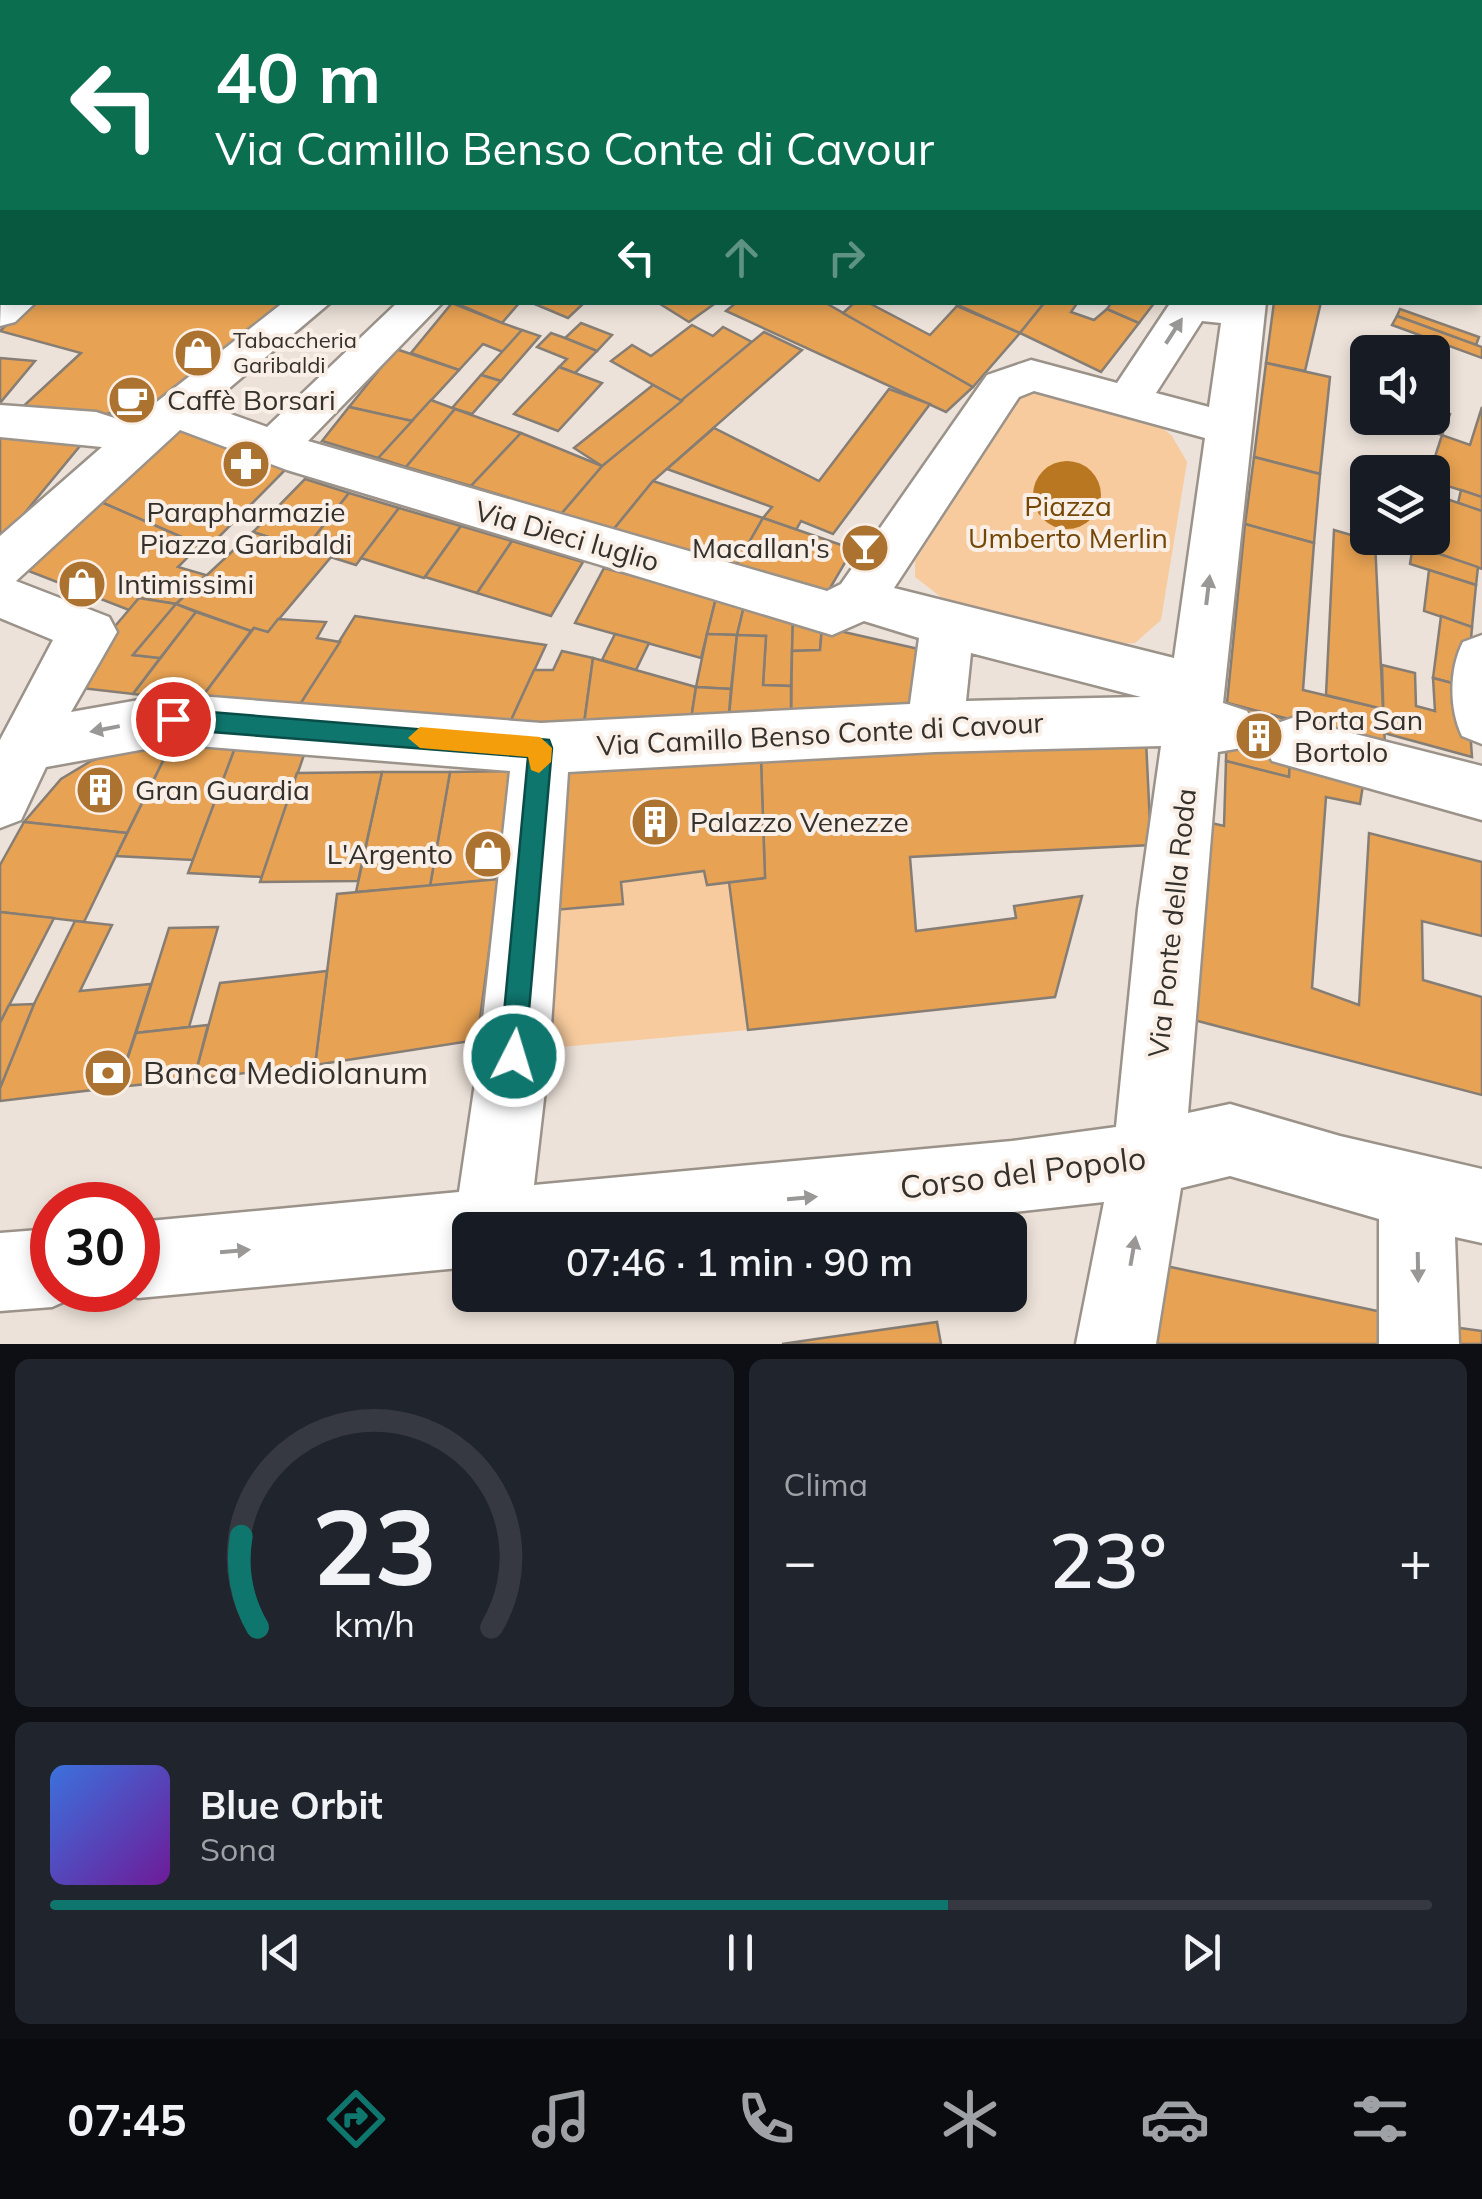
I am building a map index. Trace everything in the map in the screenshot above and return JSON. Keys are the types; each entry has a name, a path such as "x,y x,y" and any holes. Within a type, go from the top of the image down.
{"street":[{"path":"0,566 173,410 308,305"},
{"path":"274,447 420,305"},
{"path":"1128,402 1190,306 1244,308 1227,428 1205,712 859,599 1002,386 1032,375 1128,402 1227,428"},
{"name":"Via Dieci luglio","path":"173,410 274,447 832,614 859,599"},
{"path":"0,421 96,428 138,442"},
{"path":"0,596 90,632 15,736 0,801"},
{"path":"935,727 947,625"},
{"name":"Via Camillo Benso Conte di Cavour","path":"15,736 173,719 540,748 1205,712"},
{"name":"Via Ponte della Roda","path":"1116,1344 1149,1159 1170,909 1205,712"},
{"path":"1292,743 1482,792 1482,782"},
{"path":"494,1212 514,1056 540,748"},
{"name":"Corso del Popolo","path":"658,1212 1012,1178 1149,1159 1230,1140 1449,1198"},
{"path":"1419,1344 1449,1198"},
{"name":"Corso del Popolo","path":"160,1258 452,1232"},
{"path":"0,1272 30,1270"}],"green space":[{"name":"Piazza Umberto Merlin","path":"1034,391 1159,425 1172,436 1187,462 1161,620 1135,643 1097,645 941,597 915,577 915,561 1021,397"},
{"path":"704,871 708,885 729,882 748,1030 539,1049 542,911 622,904 621,882"}],"shaded area":[{"path":"1067,461 1080,463 1091,471 1099,482 1099,508 1091,519 1080,527 1067,529 1054,527 1043,519 1035,508 1033,495 1035,482 1043,471 1054,463"}],"building":[{"path":"27,305 287,305 154,404 83,419 17,412 81,353 0,331"},
{"path":"450,305 522,330 503,352 483,344 459,370 411,353"},
{"path":"460,305 517,305 502,323"},
{"path":"537,305 582,305 568,318"},
{"path":"662,305 713,305 689,322"},
{"path":"733,305 829,305 973,387 946,412 726,311"},
{"path":"852,305 873,305 930,335 957,306 1020,333 973,387 843,313"},
{"path":"958,305 1043,305 1020,333"},
{"path":"1043,305 1076,305 1071,312 1094,320 1107,309 1139,323 1101,372 1020,333"},
{"path":"1110,305 1153,305 1139,323 1107,309"},
{"path":"1274,305 1320,305 1305,371 1266,363"},
{"path":"1400,309 1479,337 1476,345 1397,316"},
{"path":"1397,316 1449,335 1419,335 1392,325"},
{"path":"581,323 612,335 597,351 565,338"},
{"path":"692,325 713,336 723,327 752,342 682,401 611,361 632,345 651,356"},
{"path":"522,330 540,336 501,381 481,375"},
{"path":"764,332 802,350 653,481 613,530 561,514 602,466"},
{"path":"551,333 597,351 575,373 559,367 567,359 537,347"},
{"path":"1450,335 1482,347 1482,358 1450,346"},
{"path":"396,349 459,370 412,421 349,407"},
{"path":"0,358 35,361 0,403"},
{"path":"1266,363 1330,377 1320,474 1254,457"},
{"path":"559,367 602,383 558,431 514,414"},
{"path":"481,375 501,381 472,414 452,408"},
{"path":"653,385 682,401 602,466 574,448"},
{"path":"889,389 930,404 833,534 801,521 796,530 763,518 772,507 667,469 714,428 819,481"},
{"path":"431,400 455,409 406,467 378,458"},
{"path":"349,407 412,421 378,458 322,441"},
{"path":"1482,407 1482,497 1450,487 1450,455 1436,455 1442,435 1470,445"},
{"path":"455,409 521,433 471,486 406,467"},
{"path":"0,428 89,435 0,543"},
{"path":"176,429 289,466 203,553 200,545 94,499"},
{"path":"521,433 602,466 561,514 471,486"},
{"path":"1254,457 1320,474 1314,543 1245,524"},
{"path":"305,479 349,493 305,549 253,532"},
{"path":"653,481 763,518 735,567 613,530"},
{"path":"1461,490 1482,497 1482,511 1458,503"},
{"path":"349,493 399,508 356,565 305,549"},
{"path":"94,499 200,545 178,567 206,575 176,604 139,598 129,610 26,570"},
{"path":"1450,500 1482,511 1482,569 1442,555 1450,555"},
{"path":"399,508 461,526 424,578 361,558"},
{"path":"763,518 853,549 826,595 735,567"},
{"path":"1245,524 1314,543 1303,690 1383,709 1385,744 1227,703"},
{"path":"461,526 512,541 477,593 425,577"},
{"path":"1334,530 1350,535 1350,555 1376,555 1383,709 1326,695"},
{"path":"253,532 331,557 268,632 254,628 251,631 176,604"},
{"path":"512,541 583,562 551,616 477,593"},
{"path":"1411,555 1443,555 1478,567 1476,585 1410,564"},
{"path":"604,568 716,598 701,658 575,623"},
{"path":"1429,570 1476,585 1472,627 1424,611"},
{"path":"139,598 176,604 133,655 160,658 133,694 64,686"},
{"path":"716,598 744,606 737,635 707,634"},
{"path":"176,604 196,612 160,658 133,655"},
{"path":"744,606 793,619 791,686 763,685 766,636 737,635"},
{"path":"196,612 251,631 199,701 133,694"},
{"path":"355,616 546,645 507,729 295,712"},
{"path":"1441,616 1472,627 1467,687 1433,678"},
{"path":"278,619 326,622 317,638 340,642 295,712 199,701 254,628 268,632"},
{"path":"793,619 822,627 820,650 792,651"},
{"path":"822,627 923,650 921,717 791,722 792,651 820,650"},
{"path":"615,634 649,643 636,670 602,660"},
{"path":"707,634 737,635 731,689 696,687"},
{"path":"737,635 766,636 763,685 791,686 791,722 728,725"},
{"path":"562,651 593,658 583,731 507,729 534,670 553,670"},
{"path":"593,658 696,687 690,726 583,731"},
{"path":"1382,665 1415,673 1416,706 1435,711 1433,678 1467,687 1472,757 1384,733"},
{"path":"696,687 731,689 728,725 690,726"},
{"name":"Porta San Bortolo","path":"1227,703 1293,721 1289,777 1226,761"},
{"path":"1146,740 1151,845 910,857 916,931 1016,918 1014,906 1082,896 1055,997 748,1030 729,882 765,878 761,760"},
{"name":"Gran Guardia","path":"171,745 127,833 24,822 61,779 91,761 123,750"},
{"path":"171,745 235,748 193,860 116,856"},
{"path":"235,748 305,752 262,877 188,873"},
{"name":"Palazzo Venezze","path":"761,760 765,878 707,885 704,871 621,882 623,904 542,911 550,774"},
{"path":"1290,760 1364,779 1360,804 1326,797 1312,988 1359,1005 1369,833 1482,862 1482,936 1422,921 1423,980 1482,997 1482,1095 1190,1019 1199,820 1224,826 1226,761 1289,777"},
{"path":"513,771 499,879 430,886 450,772"},
{"path":"382,772 450,772 430,886 356,892"},
{"path":"382,772 358,881 260,882 297,773"},
{"path":"24,822 127,833 84,922 0,912 0,865"},
{"path":"499,879 477,1040 315,1065 337,894"},
{"path":"0,912 54,918 0,1023"},
{"path":"75,921 112,925 80,991 151,984 118,1087 0,1101 0,1088 34,1004"},
{"path":"218,927 189,1027 136,1033 169,928"},
{"path":"327,971 315,1065 194,1079 220,983"},
{"path":"34,1004 0,1088 0,1023 9,1005"},
{"path":"208,1025 194,1079 118,1087 136,1033"},
{"path":"1166,1266 1382,1312 1383,1344 1150,1344"},
{"path":"937,1322 941,1344 782,1344 816,1339"},
{"path":"1438,1325 1482,1331 1482,1344 1439,1344"}],"slow traffic":[{"path":"420,738 540,748 539,762"}],"place":[{"name":"Tabaccheria Garibaldi","path":"198,353"},
{"name":"Caffè Borsari","path":"132,400"},
{"name":"Parapharmazie Piazza Garibaldi","path":"246,464"},
{"name":"Macallan's","path":"865,548"},
{"name":"Intimissimi","path":"82,584"},
{"name":"Porta San Bortolo","path":"1259,736"},
{"name":"Gran Guardia","path":"100,790"},
{"name":"Palazzo Venezze","path":"655,822"},
{"name":"L'Argento","path":"488,854"},
{"name":"Banca Mediolanum","path":"108,1073"}],"route":[{"path":"173,719 540,748 514,1056"}]}
